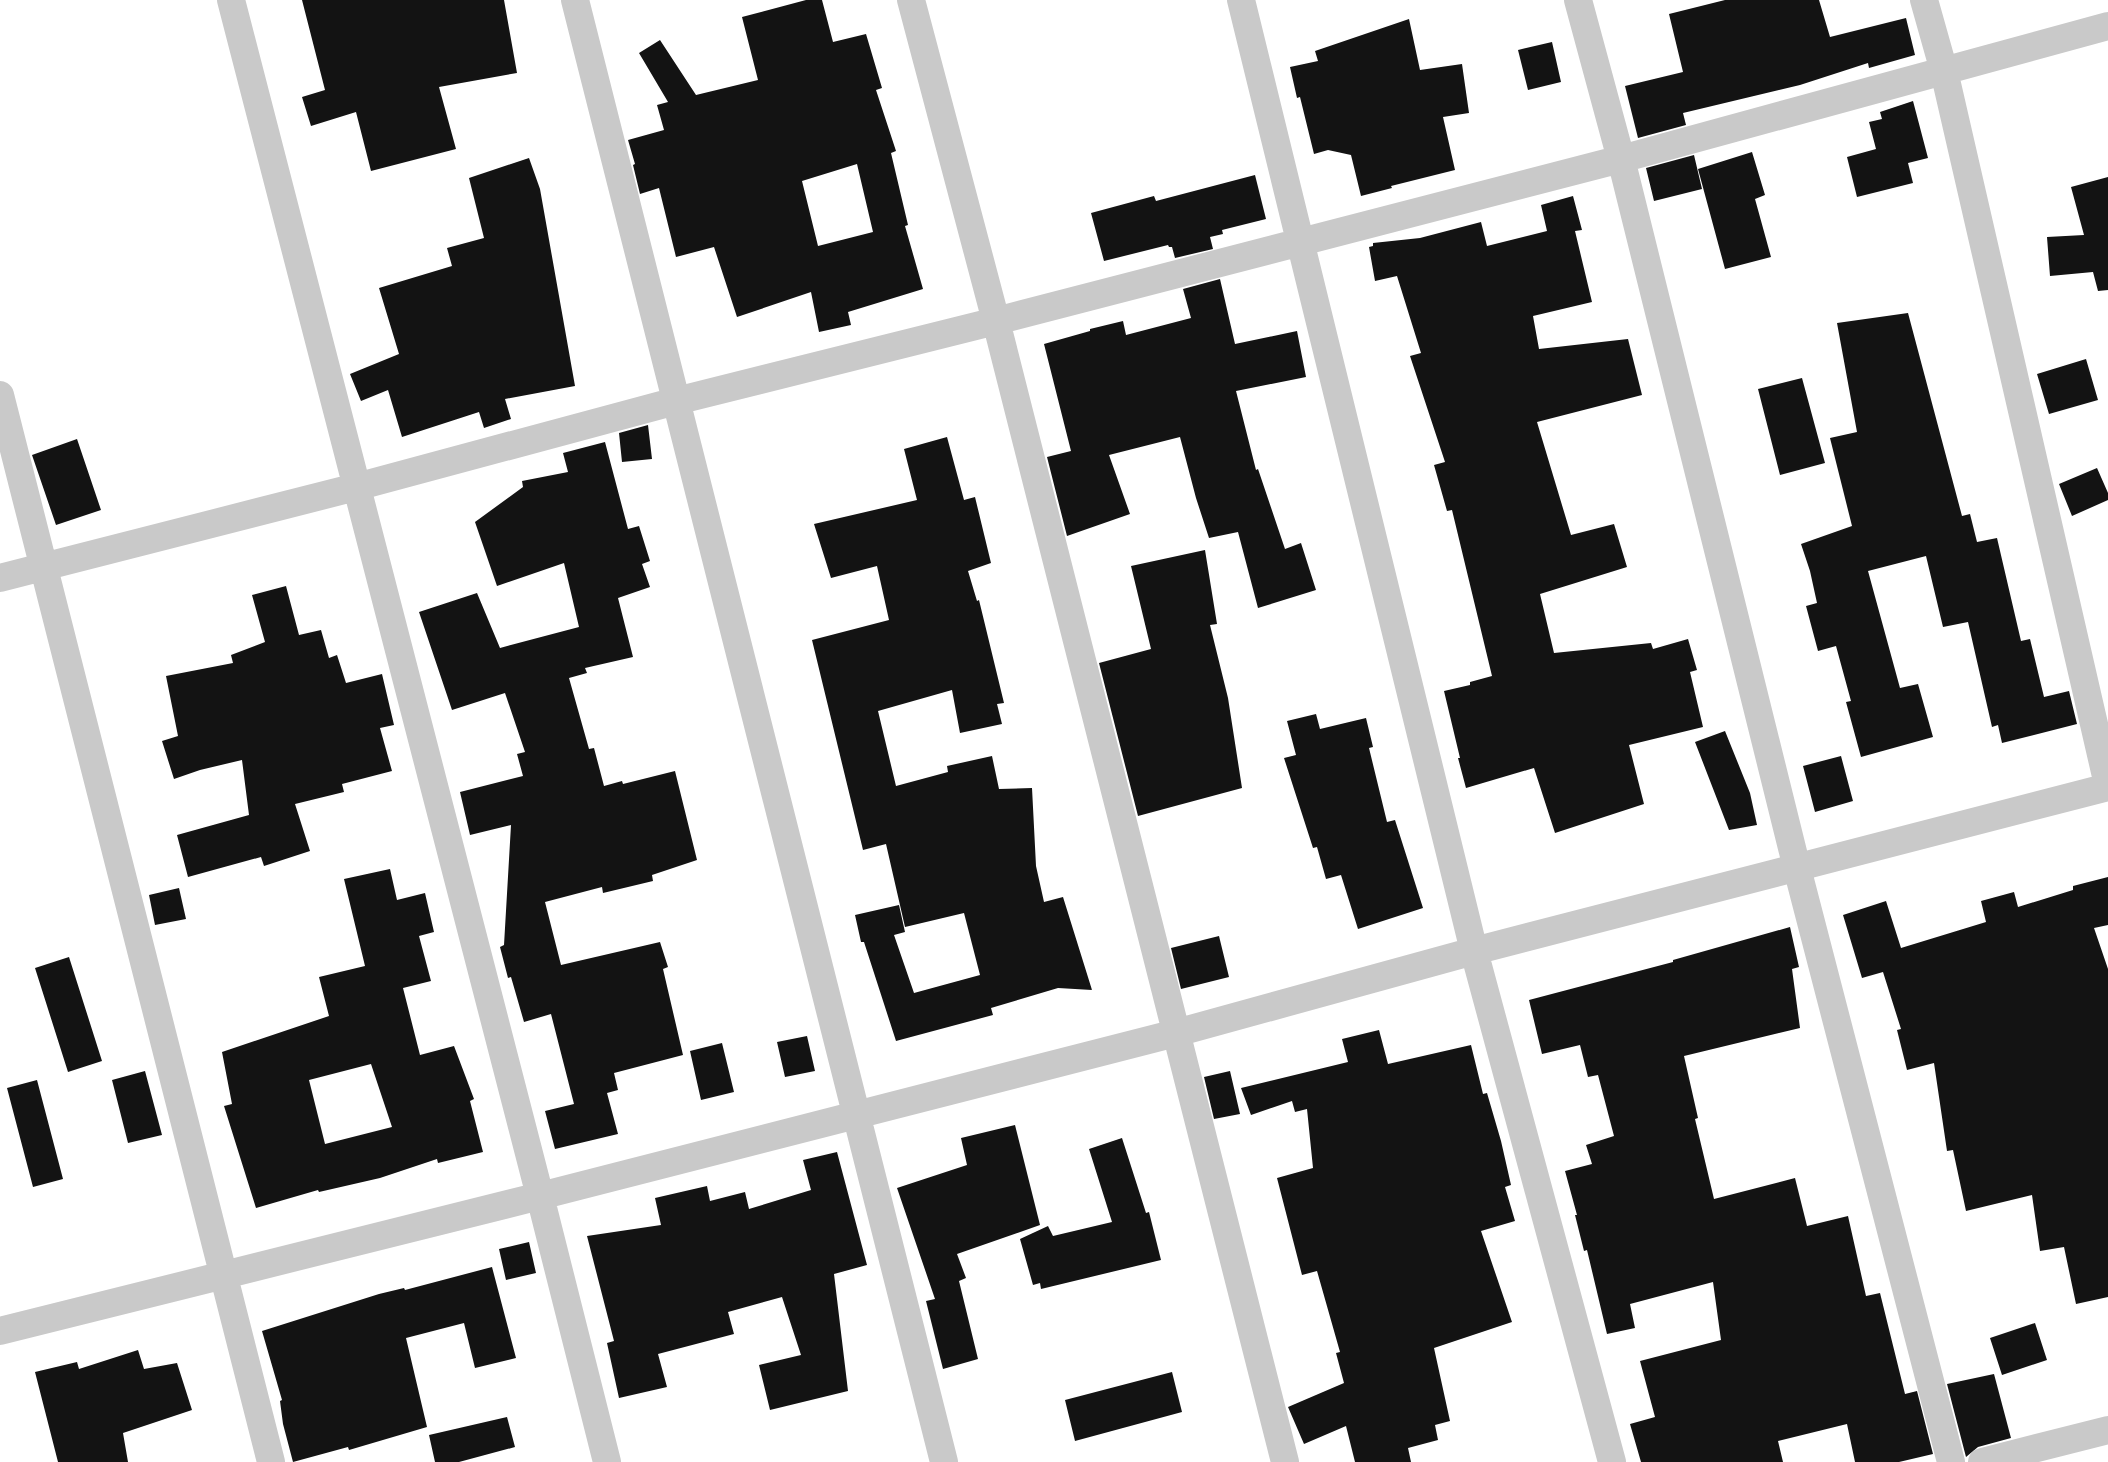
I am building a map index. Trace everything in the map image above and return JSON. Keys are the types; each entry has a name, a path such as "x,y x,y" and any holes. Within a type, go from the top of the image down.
{"street":[{"path":"231,0 607,1462"},
{"path":"575,0 944,1462"},
{"path":"911,0 996,321 1285,1462"},
{"path":"1241,0 1302,242 1474,951 1612,1462"},
{"path":"1578,0 1621,158 1797,868 1951,1462"},
{"path":"0,1331 540,1196 1176,1033 1474,951 2108,786 1944,71 1924,0"},
{"path":"0,578 356,487 676,401 1302,242 2108,26"},
{"path":"0,395 271,1462"},
{"path":"1982,1462 2108,1430"}],"building":[{"path":"302,0 504,0 517,73 439,87 456,149 371,171 356,112 311,126 302,97 325,90"},
{"path":"806,0 822,0 833,42 866,34 882,88 876,90 896,151 891,153 908,225 905,226 923,289 848,312 851,325 819,332 811,292 737,317 714,247 676,257 659,188 640,194 633,165 635,164 628,140 664,130 657,105 668,102 639,53 660,40 696,95 758,80 742,17","holes":["857,164 873,232 818,246 802,181"]},
{"path":"1725,0 1819,0 1830,37 1906,18 1915,55 1869,68 1868,63 1800,85 1683,113 1686,125 1638,138 1625,86 1683,72 1669,14"},
{"path":"1409,19 1420,70 1462,64 1469,113 1443,117 1455,170 1391,186 1392,188 1361,196 1351,155 1328,150 1314,154 1300,97 1297,98 1290,67 1318,61 1315,51"},
{"path":"1552,42 1561,82 1528,90 1518,50"},
{"path":"1913,101 1928,158 1908,163 1913,183 1857,197 1847,157 1876,149 1869,122 1882,119 1880,112"},
{"path":"1752,152 1765,195 1755,199 1771,257 1725,269 1698,169"},
{"path":"1694,155 1702,189 1654,201 1646,168"},
{"path":"529,158 540,189 575,386 505,399 511,419 484,428 479,412 402,437 388,390 361,401 350,374 399,354 379,288 452,266 447,248 484,238 469,178"},
{"path":"1255,175 1266,219 1222,230 1223,234 1210,237 1213,249 1175,258 1172,247 1168,245 1104,261 1091,213 1154,196 1156,201"},
{"path":"2108,177 2108,290 2098,291 2093,272 2050,276 2047,237 2084,235 2071,187"},
{"path":"1573,196 1582,230 1575,231 1592,302 1533,316 1539,349 1628,339 1642,395 1537,422 1571,535 1614,524 1627,567 1540,594 1554,653 1651,643 1653,649 1688,639 1697,670 1690,672 1703,727 1629,745 1644,804 1555,833 1534,768 1466,788 1444,691 1470,685 1470,682 1492,676 1452,510 1447,511 1434,465 1445,462 1410,356 1421,353 1397,276 1375,281 1369,247 1373,246 1373,243 1420,238 1481,222 1487,246 1547,231 1541,205"},
{"path":"1220,279 1235,344 1297,331 1306,377 1236,391 1256,470 1258,469 1285,549 1301,543 1316,590 1258,608 1238,532 1209,538 1180,437 1109,455 1130,514 1067,536 1047,457 1071,451 1044,344 1090,331 1090,329 1123,321 1126,335 1191,318 1183,289"},
{"path":"1908,313 1962,516 1970,514 1977,542 1997,538 2021,641 2030,639 2044,697 2069,691 2077,724 2002,743 1998,725 1992,727 1968,622 1943,627 1926,556 1868,571 1900,688 1918,684 1933,737 1861,757 1846,702 1851,701 1836,646 1818,651 1806,606 1817,603 1810,571 1801,544 1852,526 1830,438 1857,432 1837,323"},
{"path":"2086,359 2098,400 2049,414 2037,374"},
{"path":"1802,378 1825,463 1780,475 1758,389"},
{"path":"648,425 652,459 622,462 619,433"},
{"path":"947,437 964,500 975,497 991,563 968,571 977,601 979,600 1004,703 997,704 1002,724 960,733 952,690 878,711 896,786 948,772 947,766 992,756 999,789 1032,788 1036,866 1044,902 1063,897 1092,990 1058,988 991,1008 993,1015 896,1041 864,942 861,942 855,915 899,905 905,932 894,935 914,993 980,975 964,913 905,927 886,844 863,850 812,640 889,620 877,566 831,578 814,524 917,500 904,449"},
{"path":"77,439 101,510 56,525 32,455"},
{"path":"605,442 628,529 639,526 650,561 642,564 650,587 618,598 633,657 585,668 587,673 569,678 589,749 594,748 604,786 622,781 623,784 675,771 697,860 652,875 653,881 603,893 602,887 545,902 561,965 660,942 668,967 663,969 683,1055 614,1073 618,1090 607,1093 618,1134 555,1149 545,1111 574,1104 551,1014 524,1022 511,977 508,978 500,947 504,945 511,825 470,835 460,792 523,776 517,754 525,752 505,693 452,710 419,612 477,593 500,648 579,627 564,563 497,586 475,522 523,487 522,481 568,472 563,453"},
{"path":"2097,468 2108,493 2108,500 2072,516 2059,484"},
{"path":"1205,550 1217,624 1210,625 1228,698 1242,788 1138,816 1099,663 1151,649 1131,566"},
{"path":"286,586 299,635 321,630 329,658 337,655 346,683 382,674 394,725 380,728 392,771 342,784 344,792 295,804 310,851 264,866 261,857 188,877 177,835 249,815 242,760 200,770 174,779 162,741 178,736 166,676 233,663 231,655 265,642 252,595"},
{"path":"1316,714 1320,729 1366,718 1373,747 1369,748 1387,822 1395,820 1423,908 1358,929 1341,875 1326,879 1317,847 1313,848 1284,758 1296,755 1287,721"},
{"path":"1725,731 1750,793 1757,825 1729,830 1695,742"},
{"path":"1841,756 1853,801 1815,812 1803,766"},
{"path":"390,869 397,900 425,893 434,932 419,936 431,981 403,988 420,1055 454,1046 474,1099 470,1101 483,1152 438,1163 437,1159 380,1178 319,1192 318,1190 256,1208 224,1106 232,1104 222,1052 329,1016 319,977 365,966 344,879","holes":["371,1064 392,1127 325,1144 309,1080"]},
{"path":"2108,877 2108,925 2094,928 2108,969 2108,1297 2076,1304 2064,1247 2040,1251 2032,1195 1966,1211 1953,1150 1947,1151 1934,1063 1907,1070 1897,1030 1901,1029 1883,972 1862,978 1843,915 1886,901 1901,948 1986,922 1981,901 2014,892 2018,907 2073,890 2073,886"},
{"path":"179,888 186,919 155,925 149,895"},
{"path":"1790,927 1799,967 1792,969 1800,1028 1684,1056 1698,1118 1695,1119 1714,1199 1795,1178 1807,1226 1848,1216 1866,1296 1880,1293 1905,1394 1917,1391 1933,1454 1899,1462 1855,1462 1847,1424 1778,1441 1783,1462 1641,1462 1630,1424 1655,1417 1640,1361 1721,1340 1713,1282 1630,1304 1635,1328 1607,1334 1587,1250 1584,1251 1575,1215 1577,1215 1565,1171 1592,1164 1586,1145 1614,1136 1598,1075 1588,1077 1580,1045 1542,1054 1529,1000 1673,962 1673,960"},
{"path":"1219,936 1229,977 1181,989 1171,948"},
{"path":"69,957 102,1061 68,1072 35,968"},
{"path":"1379,1030 1388,1064 1471,1045 1483,1094 1487,1093 1501,1141 1511,1185 1505,1187 1515,1221 1481,1231 1512,1322 1434,1348 1450,1421 1435,1425 1438,1440 1408,1448 1411,1462 1355,1462 1346,1426 1304,1444 1288,1407 1344,1383 1336,1353 1340,1352 1317,1271 1302,1275 1277,1178 1313,1168 1307,1109 1295,1112 1292,1101 1251,1115 1241,1088 1348,1062 1342,1039"},
{"path":"807,1036 815,1071 785,1077 777,1042"},
{"path":"722,1043 734,1092 701,1100 690,1051"},
{"path":"145,1071 162,1135 128,1143 112,1080"},
{"path":"1230,1071 1240,1114 1214,1119 1204,1077"},
{"path":"37,1080 63,1179 33,1187 7,1088"},
{"path":"1015,1125 1040,1225 957,1254 966,1278 959,1281 978,1359 943,1369 926,1301 935,1299 897,1188 967,1165 961,1138"},
{"path":"1122,1138 1146,1213 1149,1212 1161,1260 1041,1289 1040,1283 1033,1285 1020,1239 1048,1226 1053,1236 1112,1222 1089,1149"},
{"path":"837,1152 867,1265 834,1274 848,1391 770,1410 759,1365 801,1355 782,1297 728,1312 734,1334 658,1354 667,1387 619,1398 607,1343 614,1341 587,1236 661,1225 655,1198 707,1186 710,1201 745,1192 749,1209 811,1190 803,1160"},
{"path":"529,1242 536,1273 506,1280 499,1249"},
{"path":"492,1267 516,1358 475,1368 464,1323 406,1338 427,1427 349,1450 348,1447 293,1462 283,1424 280,1401 282,1400 262,1331 379,1294 404,1288 405,1290"},
{"path":"2035,1323 2047,1360 2002,1375 1990,1338"},
{"path":"138,1350 144,1369 177,1363 192,1410 123,1433 128,1462 58,1462 35,1372 77,1362 79,1369"},
{"path":"1172,1372 1182,1412 1075,1441 1065,1400"},
{"path":"1994,1374 2011,1438 1978,1447 1966,1457 1947,1384"},
{"path":"507,1417 515,1447 459,1462 435,1462 429,1435"}]}
